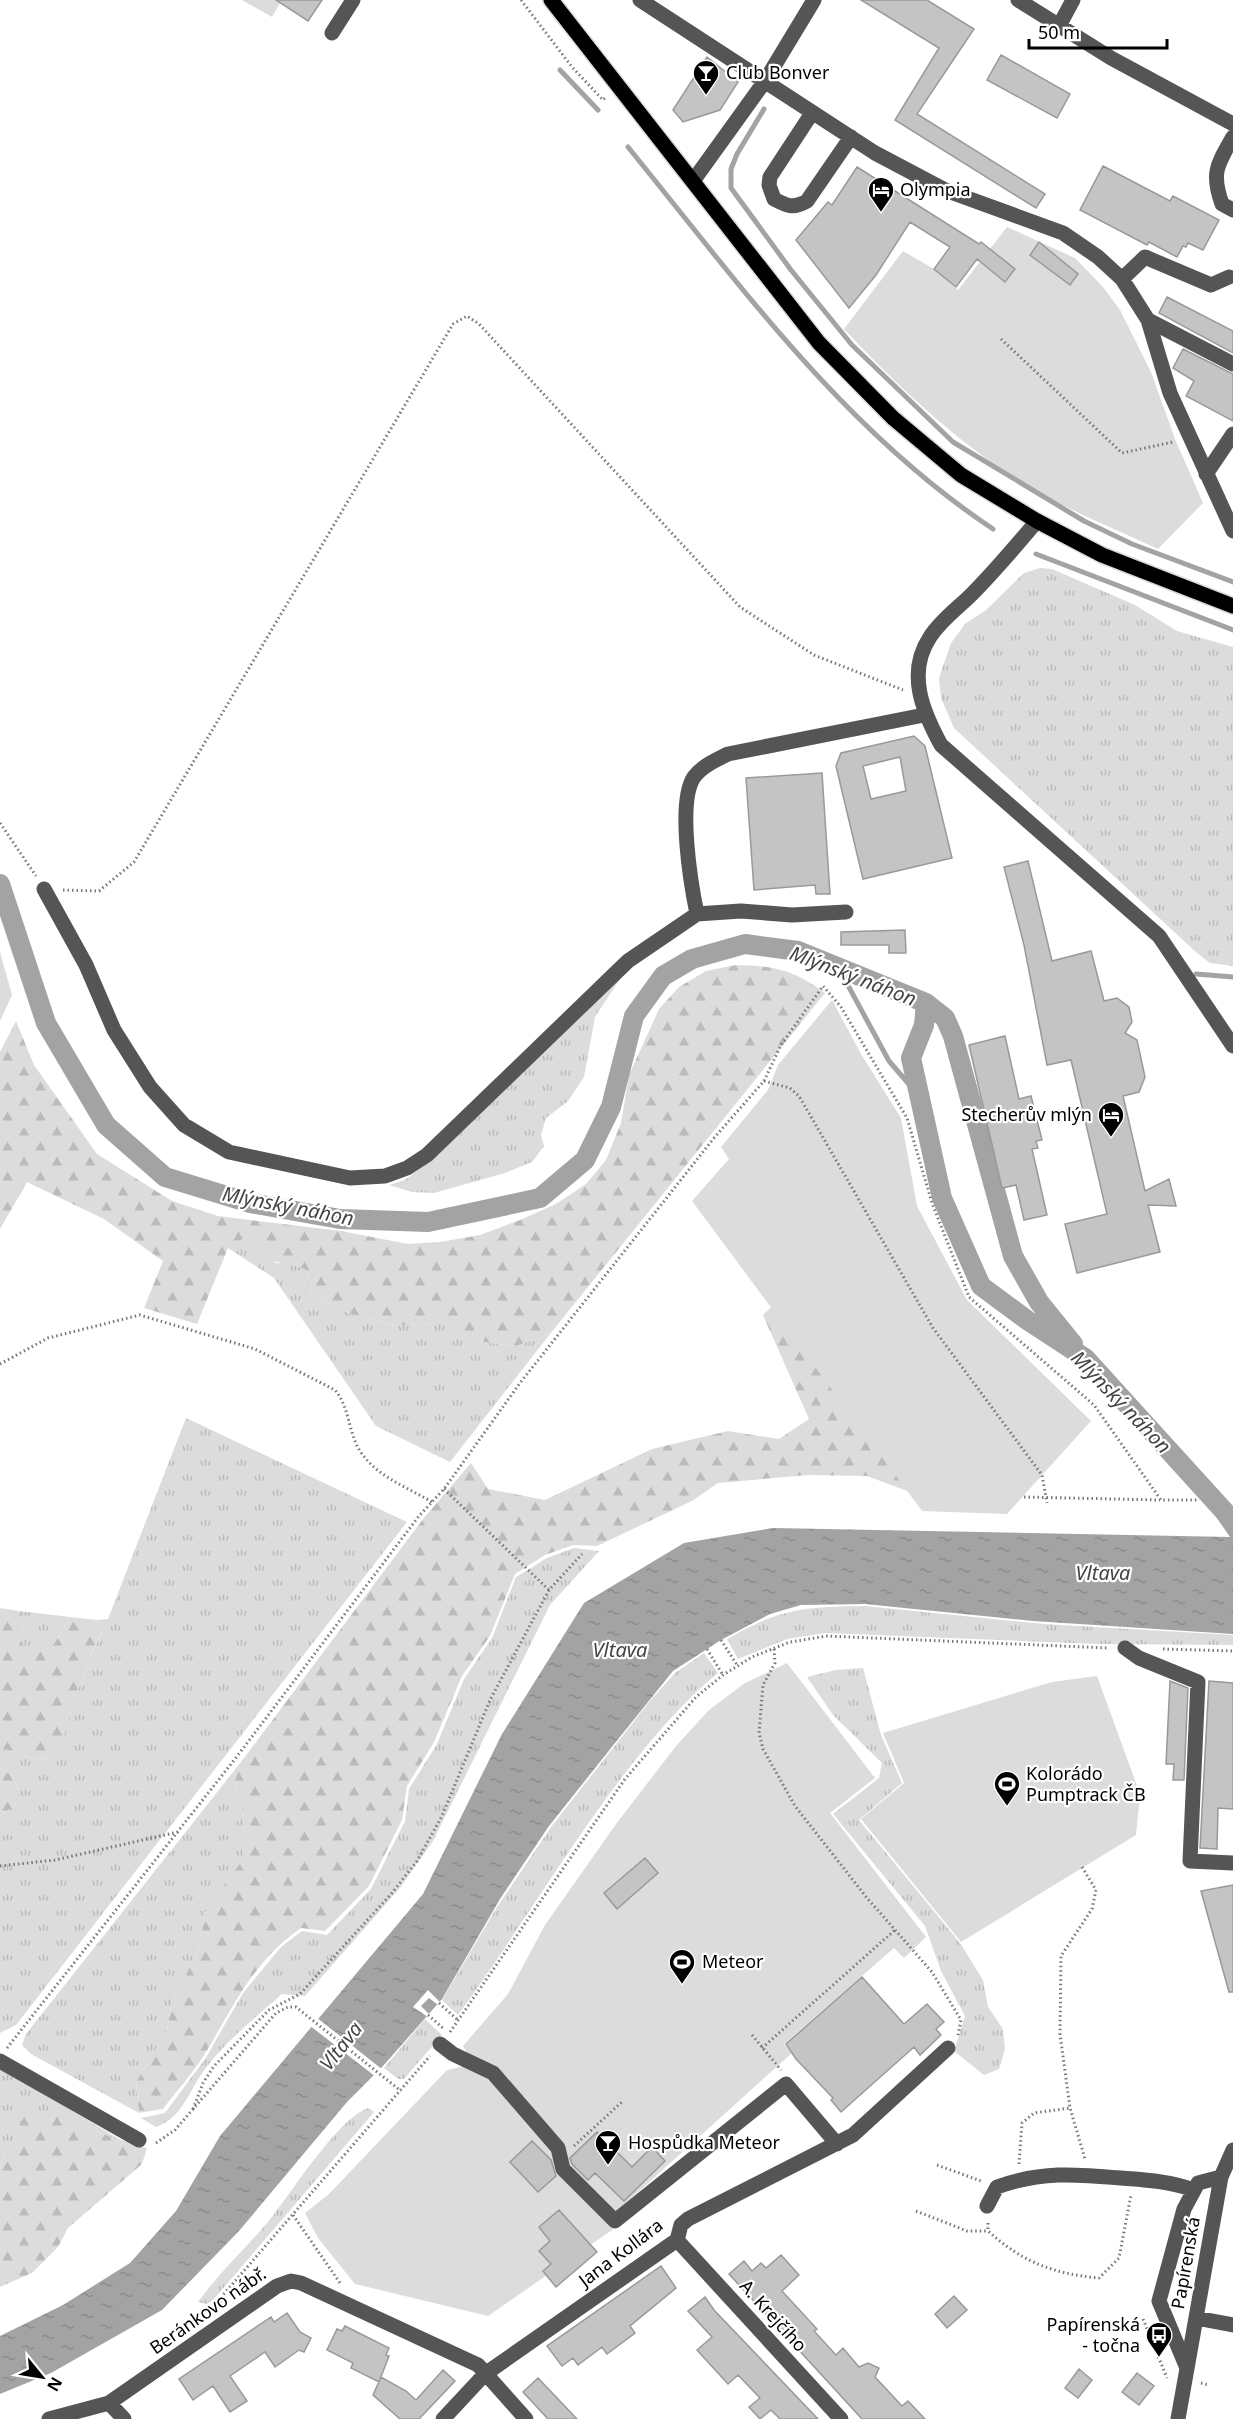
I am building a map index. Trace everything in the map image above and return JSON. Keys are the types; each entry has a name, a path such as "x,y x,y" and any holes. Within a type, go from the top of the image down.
{"main road":[{"path":"551,0 819,343 893,418 961,475 1037,521 1102,555 1233,606"}],"street":[{"path":"640,0 851,138 945,190 1063,233 1082,245 1122,279 1149,320 1170,393 1233,531"},
{"path":"693,181 765,81 814,0"},
{"path":"1018,0 1112,58 1233,124"},
{"path":"1059,26 1074,0"},
{"path":"332,33 346,2"},
{"path":"812,113 770,177 769,185 774,199 788,206 797,207 807,201 851,138"},
{"path":"1233,137 1216,167 1216,188 1222,204 1233,210"},
{"path":"1122,279 1145,257 1211,285 1229,277"},
{"path":"1149,320 1233,364"},
{"path":"1206,474 1233,434"},
{"path":"1037,521 996,568 943,620 929,638 920,659 918,681 924,715 941,745 1159,936 1233,1046"},
{"path":"697,914 689,875 686,810 693,778 707,765 728,754 924,715"},
{"path":"44,889 86,965 114,1030 150,1088 184,1125 229,1152 350,1178 386,1176 407,1168 427,1155 628,961 697,914 741,911 792,915 846,912"},
{"path":"1125,1648 1139,1658 1198,1682 1190,1861 1233,1863"},
{"path":"440,2044 453,2054 493,2073 558,2148 562,2164"},
{"name":"Jana Kollára","path":"443,2419 485,2374 677,2240 681,2225 688,2219 853,2135 948,2048"},
{"path":"0,2061 139,2140"},
{"path":"786,2084 837,2144"},
{"name":"Jana Kollára","path":"562,2164 615,2221 786,2084"},
{"name":"Papírenská","path":"1178,2419 1221,2177 1233,2150"},
{"path":"987,2206 997,2187 1022,2178 1060,2173 1170,2181 1194,2190"},
{"path":"1187,2369 1159,2301 1184,2209 1197,2183 1221,2177"},
{"name":"A. Krejčího","path":"677,2240 841,2419"},
{"name":"Beránkovo nábř.","path":"49,2419 109,2403 284,2283 296,2281 478,2365 526,2419"},
{"path":"1196,2318 1233,2325"},
{"path":"109,2403 124,2419"}],"path":[{"path":"0,823 44,889 99,891 134,862 453,324 467,316 479,324 740,607 814,654 920,698"},
{"path":"1001,339 1122,453 1190,439"},
{"path":"0,2056 178,1832 432,1502 444,1490 520,1383 714,1138 764,1081 781,1045 823,986 841,1006 907,1118 932,1203 969,1297 1094,1405 1161,1500"},
{"path":"764,1081 790,1088 799,1096 933,1328 1042,1475 1047,1503"},
{"path":"0,1364 48,1338 140,1315 200,1331 255,1349 335,1390 343,1400 360,1451 391,1482 432,1502"},
{"path":"444,1490 549,1590"},
{"path":"1024,1497 1198,1500"},
{"path":"193,2109 203,2083 214,2066 269,2010 300,1994 392,1893 417,1861 447,1805 490,1700 549,1590 582,1554"},
{"path":"221,2314 219,2306 223,2295 459,2021 625,1779 696,1697 723,1675 737,1665 774,1648 790,1642 826,1636 1125,1648"},
{"path":"721,1640 737,1665"},
{"path":"774,1648 775,1663 763,1685 759,1733 763,1749 795,1806 832,1856 932,1972 961,2020"},
{"path":"706,1649 723,1675"},
{"path":"1160,1649 1233,1651"},
{"path":"0,1866 55,1860 178,1832"},
{"path":"1082,1867 1096,1890 1092,1909 1061,1956 1060,2034 1070,2108 1090,2175"},
{"path":"762,2048 895,1930"},
{"path":"439,2002 459,2021"},
{"path":"139,2140 154,2143 164,2139 175,2130 276,2013 288,2007 296,2007 401,2091"},
{"path":"428,2015 444,2029"},
{"path":"752,2035 790,2081 786,2084"},
{"path":"562,2164 623,2100"},
{"path":"1022,2178 1019,2165 1022,2123 1034,2113 1070,2108"},
{"path":"937,2165 997,2187"},
{"path":"916,2211 967,2230 988,2231 1008,2249 1063,2275 1099,2278 1119,2258 1131,2206 1131,2178"},
{"path":"987,2206 988,2231"},
{"path":"293,2215 341,2284 335,2298"},
{"path":"1143,2319 1168,2379"},
{"path":"1199,2383 1209,2385"}],"green space":[{"path":"242,0 282,0 272,17"},
{"path":"1007,227 1075,258 1103,287 1120,310 1151,372 1175,439 1203,503 1158,549 1062,505 992,463 915,400 844,329 903,251 934,269 958,290"},
{"path":"1040,568 1052,569 1135,605 1177,631 1233,647 1233,966 1210,963 1197,953 954,728 941,698 939,678 951,643 966,623 985,611 1024,573"},
{"path":"0,952 12,995 0,1021"},
{"path":"736,965 783,970 825,993 550,1334 516,1346 476,1341 442,1322 398,1326 348,1313 311,1294 308,1271 275,1262 264,1256 256,1247 252,1233 228,1248 197,1324 144,1308 163,1261 104,1219 27,1182 0,1229 0,1052 16,1021 34,1065 97,1154 172,1201 218,1216 341,1231 408,1244 440,1242 480,1235 520,1220 556,1204 586,1184 606,1160 621,1123 629,1075 659,1009 679,987 706,971"},
{"path":"626,970 595,1017 584,1077 568,1101 546,1118 541,1135 544,1146 532,1162 505,1173 434,1193 412,1192 389,1185 405,1180 442,1151"},
{"path":"832,1000 861,1054 901,1118 917,1206 967,1300 1091,1421 1007,1514 922,1511 692,1201 729,1159 721,1147 768,1090 778,1065"},
{"path":"252,1232 275,1263 298,1264 308,1271 311,1294 348,1313 398,1326 442,1322 476,1341 515,1346 550,1334 450,1462 376,1426 274,1278 228,1248"},
{"path":"801,1279 937,1502 867,1476 808,1475 718,1483 692,1501 597,1546 573,1545 545,1555 515,1574 490,1636 462,1676 434,1742 407,1786 402,1820 369,1886 325,1931 301,1928 284,1941 256,1971 203,2057 163,2109 139,2113 136,2082 167,2030 172,2001 198,1952 206,1910 242,1861 244,1815 234,1784 241,1762 423,1519 471,1463 488,1489 545,1500 652,1449 728,1431 779,1439 809,1419 763,1315"},
{"path":"186,1418 407,1522 16,2025 0,2033 0,1816 22,1800 13,1776 0,1768 0,1748 29,1757 48,1758 70,1719 70,1700 84,1680 87,1662 102,1633 97,1620 108,1619"},
{"path":"574,1548 599,1551 550,1605 433,1841 399,1889 305,1996 282,1994 232,2039 205,2069 173,2117 156,2127 141,2118 165,2113 205,2059 243,1993 281,1947 302,1931 327,1935 371,1889 405,1821 409,1789 437,1744 464,1679 492,1638 516,1577 547,1558"},
{"path":"865,1606 1044,1624 1233,1635 1233,1645 1097,1644 825,1633 787,1639 738,1659 727,1639 763,1621 794,1611"},
{"path":"0,1608 19,1611 25,1620 21,1632 22,1648 40,1652 54,1644 70,1617 97,1620 102,1632 87,1662 84,1680 70,1700 70,1719 62,1742 48,1758 29,1757 0,1748"},
{"path":"19,1611 70,1617 54,1644 40,1652 21,1648 21,1632 25,1620"},
{"path":"704,1653 718,1673 666,1724 619,1781 458,2015 442,2000 497,1907 551,1827 649,1702 675,1673"},
{"name":"Meteor","path":"787,1663 875,1778 830,1813 926,1937 904,1958 894,1948 784,2044 792,2053 626,2203 612,2230 488,2316 355,2284 318,2238 305,2213 329,2194 447,2070 461,2067 467,2053 463,2046 508,1994 545,1925 616,1824 676,1746 709,1710 745,1683"},
{"path":"863,1668 881,1735 902,1783 859,1820 960,1943 983,1980 988,2007 1003,2029 1005,2049 999,2069 984,2075 954,2051 965,2016 941,1971 925,1926 833,1814 879,1778 882,1763 833,1715 807,1677 836,1670"},
{"name":"Kolorádo Pumptrack ČB","path":"1097,1676 1140,1794 1136,1835 961,1942 861,1819 904,1783 883,1733 1052,1682"},
{"path":"241,1762 234,1784 244,1815 243,1861 206,1910 198,1952 172,2001 167,2030 136,2082 139,2113 31,2054 22,2045 26,2034"},
{"path":"0,1768 13,1776 22,1800 0,1816"},
{"path":"425,2019 442,2035 404,2079 398,2079 384,2068"},
{"path":"0,2067 122,2141 96,2132 4,2153 0,2169"},
{"path":"368,2108 374,2112 214,2299 207,2304 198,2302 268,2222 329,2142 356,2115"},
{"path":"57,2114 96,2132 147,2148 142,2164 68,2228 58,2247 32,2273 0,2287 0,2169 4,2153 25,2115"}],"water":[{"name":"Vltava","path":"1181,1466 1233,1509 1233,1634 1033,1621 865,1604 801,1605 770,1614 721,1640 673,1671 549,1826 500,1899 442,1999 383,2066 347,2102 239,2231 162,2310 51,2373 0,2394 0,2336 63,2305 130,2263 176,2211 220,2136 423,1894 502,1734 584,1603 684,1543 773,1528 1230,1537"}],"pier":[{"path":"428,1990 441,2003 438,2005 429,1998 421,2006 430,2015 428,2017 413,2007"},
{"path":"316,2017 383,2070 376,2077 309,2025"}],"building":[{"path":"276,0 322,0 308,21"},
{"path":"861,0 927,0 974,29 917,114 1045,194 1036,208 895,120 939,48"},
{"path":"1001,55 1070,94 1057,118 987,80"},
{"name":"Club Bonver","path":"707,57 738,82 720,110 683,122 673,110"},
{"path":"1103,166 1170,201 1173,196 1219,220 1203,250 1188,243 1186,247 1183,246 1177,257 1149,242 1147,245 1080,210"},
{"path":"857,167 979,244 981,242 1015,269 1005,282 977,259 956,287 934,269 950,247 910,222 876,275 849,308 796,240 828,202 832,205"},
{"path":"1039,242 1078,274 1070,285 1030,255"},
{"path":"1167,297 1233,331 1233,353 1159,313"},
{"path":"1183,349 1233,374 1233,421 1186,396 1194,381 1173,368"},
{"path":"914,736 925,746 952,858 863,879 836,766 841,753","holes":["900,757 906,791 871,799 863,766"]},
{"path":"822,773 830,894 816,894 815,885 754,890 746,778"},
{"name":"Stecherův mlýn","path":"1028,861 1052,961 1091,951 1104,1001 1117,998 1129,1007 1132,1022 1125,1033 1137,1040 1145,1077 1139,1092 1123,1096 1145,1191 1169,1179 1176,1206 1148,1205 1160,1252 1077,1273 1065,1224 1107,1214 1071,1060 1047,1065 1024,945 1004,867"},
{"path":"905,930 906,953 889,953 889,945 841,945 841,932"},
{"path":"1005,1036 1019,1099 1031,1096 1042,1140 1036,1141 1038,1148 1032,1149 1047,1215 1024,1220 1016,1185 1002,1188 969,1045"},
{"path":"1170,1681 1188,1688 1184,1780 1173,1780 1174,1764 1166,1764"},
{"path":"1209,1681 1233,1683 1233,1809 1218,1808 1217,1849 1200,1848"},
{"path":"645,1858 658,1873 617,1909 604,1893"},
{"path":"1233,1885 1233,1992 1229,1992 1201,1891"},
{"path":"862,1977 904,2024 927,2004 944,2022 936,2029 941,2035 920,2055 914,2047 841,2112 831,2100 833,2098 796,2059 786,2044"},
{"path":"597,2132 632,2167 652,2147 665,2161 624,2201 595,2173 588,2180 572,2164 570,2158"},
{"path":"532,2141 551,2160 556,2176 538,2192 510,2162"},
{"path":"559,2210 597,2252 556,2287 543,2271 551,2264 539,2251 550,2241 539,2227"},
{"path":"781,2255 799,2275 782,2291 817,2329 814,2331 836,2355 843,2348 859,2367 868,2363 879,2368 875,2377 902,2406 908,2401 925,2419 862,2419 729,2274 744,2261 752,2271 761,2263 766,2268"},
{"path":"661,2266 676,2288 630,2326 635,2333 607,2354 602,2347 578,2365 573,2358 562,2366 547,2346"},
{"path":"954,2296 967,2310 947,2328 935,2314"},
{"path":"705,2297 714,2310 818,2419 780,2419 771,2410 760,2419 749,2407 760,2398 738,2375 728,2384 697,2350 712,2337 688,2311"},
{"path":"287,2313 300,2332 311,2338 304,2352 299,2350 275,2367 265,2352 230,2376 247,2401 230,2412 213,2386 193,2400 179,2379 271,2317 274,2322"},
{"path":"345,2326 389,2348 386,2355 389,2356 379,2382 351,2368 353,2363 327,2350 337,2329 342,2331"},
{"path":"1079,2369 1092,2380 1078,2398 1065,2388"},
{"path":"443,2370 455,2381 419,2419 400,2419 373,2395 381,2377 406,2391 416,2400"},
{"path":"1137,2373 1154,2386 1139,2405 1122,2392"},
{"path":"538,2378 577,2419 548,2419 523,2392"}],"waterway":[{"path":"560,70 598,110"},
{"path":"764,109 737,154 731,169 731,188 791,270 852,345 953,442 1084,521 1132,544 1233,582"},
{"path":"628,147 753,302 842,401 889,447 939,490 993,529"},
{"path":"1036,554 1233,630"},
{"name":"Mlýnský náhon","path":"0,884 46,1023 106,1125 165,1177 250,1203 340,1219 428,1222 540,1198 585,1160 611,1107 634,1016 663,976 692,959 745,944 798,951 926,1003 924,1025 911,1058 942,1198 981,1286 1085,1358 1233,1521"},
{"path":"838,967 889,1061 920,1097"},
{"path":"1196,974 1233,977"},
{"path":"926,1003 945,1018 953,1036 1013,1256 1039,1302 1073,1344"}],"place":[{"name":"Club Bonver","path":"706,96"},
{"name":"Olympia","path":"881,213"},
{"name":"Stecherův mlýn","path":"1111,1138"},
{"name":"Kolorádo Pumptrack ČB","path":"1007,1807"},
{"name":"Meteor","path":"682,1985"},
{"name":"Hospůdka Meteor","path":"608,2166"},
{"name":"Papírenská - točna","path":"1159,2358"}]}
